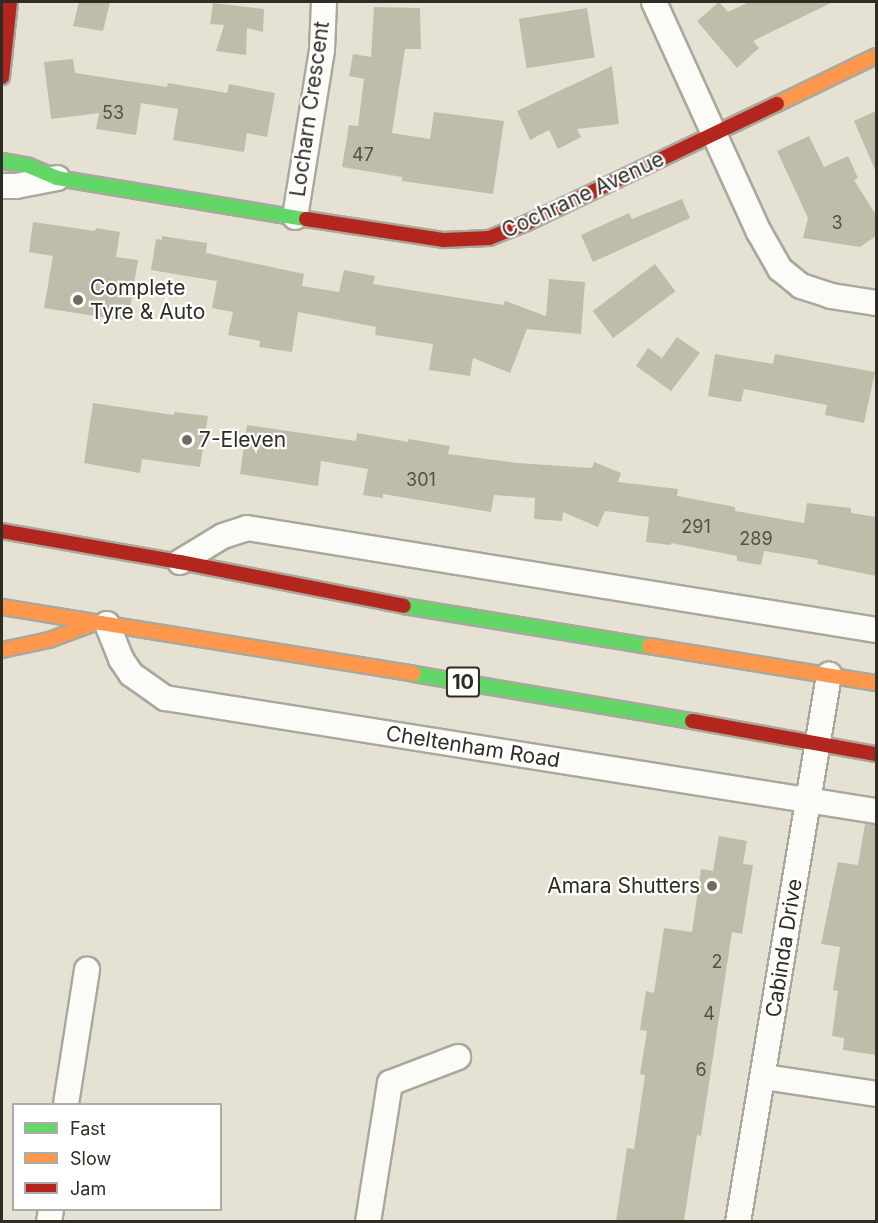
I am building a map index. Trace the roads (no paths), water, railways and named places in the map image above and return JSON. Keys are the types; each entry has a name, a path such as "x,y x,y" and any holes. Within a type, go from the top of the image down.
{"main road":[{"path":"2,77 9,2"},
{"name":"Cochrane Avenue","path":"2,161 29,166 57,178 295,217 444,240 489,238 714,135 876,56"},
{"path":"2,531 180,562 349,597 876,683"},
{"name":"10","path":"2,607 516,690 876,754"},
{"path":"2,650 49,640 102,623"}],"street":[{"name":"Locharn Crescent","path":"295,217 322,50 324,2"},
{"path":"654,2 759,232 780,269 801,286 831,296 876,303"},
{"name":"Cochrane Avenue","path":"2,186 16,186 57,178"},
{"path":"180,562 223,536 247,528 876,630"},
{"name":"Cheltenham Road","path":"102,623 131,674 165,698 876,811"},
{"name":"Cabinda Drive","path":"738,1221 764,1077 829,675"},
{"path":"66,1103 87,970"},
{"path":"368,1221 390,1083 458,1057"},
{"path":"764,1077 876,1094"}],"place":[{"name":"Complete Tyre & Auto","path":"78,300"},
{"name":"7-Eleven","path":"187,440"},
{"name":"Amara Shutters","path":"712,886"}]}
